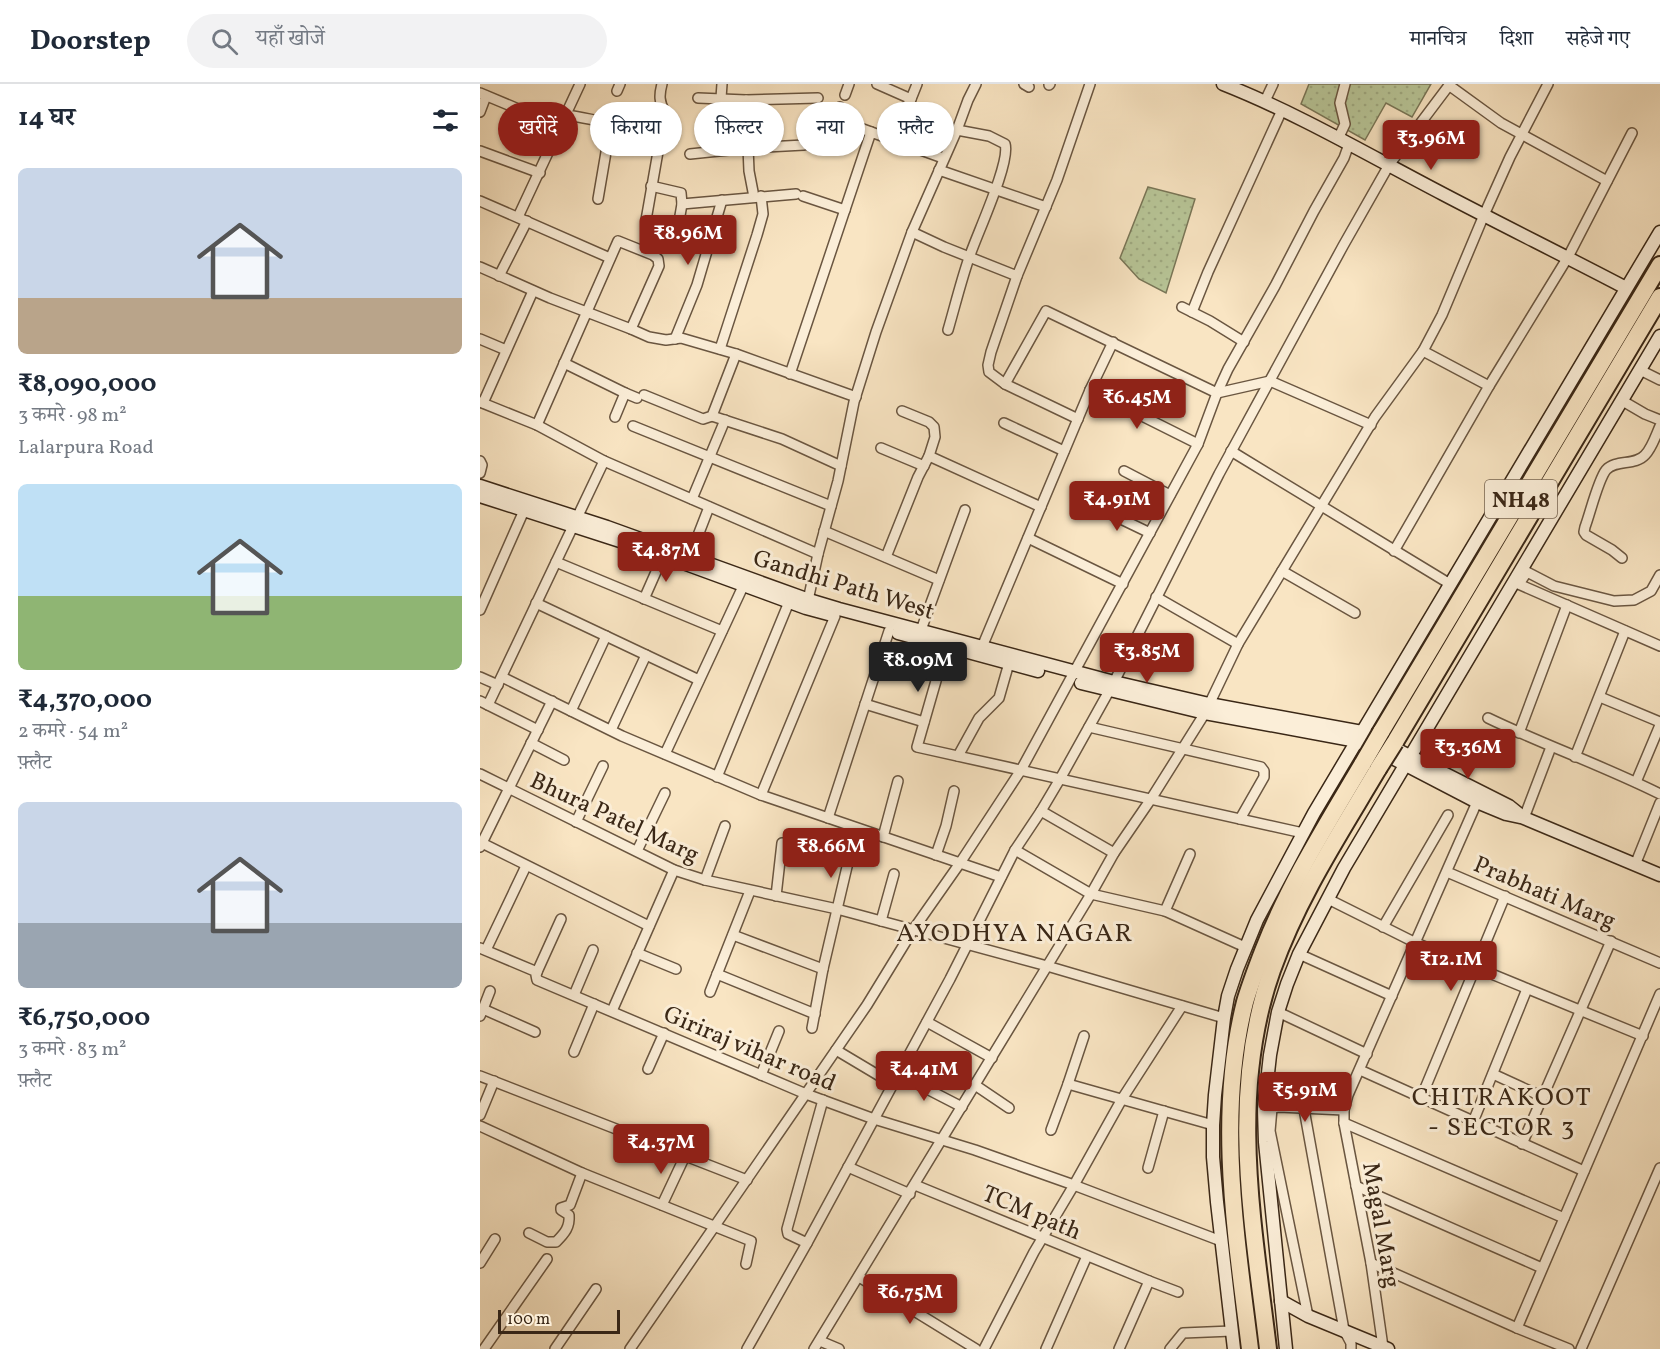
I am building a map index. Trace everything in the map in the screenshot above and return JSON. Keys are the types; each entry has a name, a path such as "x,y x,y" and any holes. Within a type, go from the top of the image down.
{"highway":[{"name":"NH48","path":"1268,1349 1249,1191 1247,1113 1251,1058 1272,972 1286,935 1314,875 1371,766 1660,265"},
{"name":"NH48","path":"1388,737 1660,297"},
{"name":"NH48","path":"1250,1349 1235,1224 1230,1125 1233,1068 1238,1032 1258,964 1289,891 1305,861 1371,766"}],"street":[{"path":"572,102 580,84"},
{"path":"660,102 662,84"},
{"path":"721,98 722,84"},
{"path":"845,95 849,84"},
{"path":"878,84 911,99"},
{"path":"909,102 917,84"},
{"path":"807,604 856,398 876,332 912,232 976,84"},
{"path":"1078,419 1005,384 989,372 988,365 1017,276 1057,180 1090,84"},
{"path":"1223,84 1265,101 1626,288"},
{"path":"1265,101 1273,84"},
{"path":"630,1349 867,1005 913,930 1021,770 1198,444 1228,369 1344,158 1344,124 1340,103 1345,84"},
{"path":"839,1349 817,1345 1114,853 1151,799 1207,708 1238,644 1371,425 1424,351 1442,315 1484,215 1548,84"},
{"path":"747,1349 927,1022 1015,850 1060,779 1112,686 1231,451 1389,165 1450,85 1501,123 1607,181"},
{"path":"480,111 483,94 502,102"},
{"path":"698,98 746,100 818,98"},
{"path":"1192,312 1212,261 1282,110"},
{"path":"865,130 943,159"},
{"path":"948,330 969,257 995,190 1007,151 1005,144 989,136 957,130"},
{"path":"790,374 871,132"},
{"path":"1394,551 1489,386 1568,257 1632,133"},
{"path":"480,151 540,173"},
{"path":"690,154 694,154"},
{"path":"499,276 548,156"},
{"path":"597,199 605,156"},
{"path":"646,220 657,156"},
{"path":"720,349 763,214 749,171 748,156"},
{"path":"939,170 1046,207"},
{"path":"651,186 681,192 682,204 677,233"},
{"path":"682,204 757,196 800,195 845,210"},
{"path":"675,339 697,285 722,200"},
{"path":"480,201 610,258"},
{"path":"912,232 1017,276"},
{"path":"1234,1349 1213,1157 1213,1125 1224,1018 1228,996 1245,947 1303,833 1660,232"},
{"path":"537,425 618,241 653,255 659,266 631,329"},
{"path":"480,267 533,291 649,337 666,340 681,338 720,349 856,398"},
{"path":"533,291 481,403 537,425 604,461 818,554"},
{"path":"1182,307 1244,342"},
{"path":"1005,384 1046,310 1217,393 1270,381 1371,425"},
{"path":"1286,1349 1268,1181 1268,1108 1270,1054 1278,1012 1287,984 1299,954 1344,868 1407,759 1517,583 1660,336"},
{"path":"480,339 506,350"},
{"path":"981,651 1090,390 1113,342"},
{"path":"1424,351 1489,386"},
{"path":"712,416 736,354"},
{"path":"564,363 625,393 703,418 712,416 782,439 841,466"},
{"path":"1640,370 1660,380"},
{"path":"1090,390 1198,444"},
{"path":"615,417 625,393"},
{"path":"1621,400 1660,420"},
{"path":"886,557 929,456 935,436 933,427 928,422 902,411"},
{"path":"692,500 725,420"},
{"path":"1004,423 1064,452"},
{"path":"633,426 831,506"},
{"path":"1622,558 1586,536 1585,528 1602,477 1607,469 1644,457 1660,426"},
{"path":"881,448 924,466"},
{"path":"1231,451 1450,584"},
{"path":"929,456 1041,507"},
{"path":"480,461 482,465 480,473"},
{"path":"538,730 484,703 500,681 604,461"},
{"path":"1124,471 1170,495"},
{"name":"Gandhi Path West","path":"480,486 526,505 690,556 745,582 807,604 921,630 981,651 1071,676 1207,708"},
{"path":"480,496 526,505 480,610"},
{"path":"690,556 709,507"},
{"path":"1096,507 1150,533"},
{"path":"921,630 965,510"},
{"path":"575,521 663,556 745,582 789,603 807,604 835,616 889,631 946,646 981,651 1009,663 1071,676"},
{"path":"824,531 939,580"},
{"path":"1028,538 1123,584"},
{"path":"644,599 663,556"},
{"path":"556,562 722,631"},
{"path":"1282,571 1355,613"},
{"path":"1517,583 1527,572 1565,589 1614,601 1634,600 1651,591 1660,575"},
{"path":"665,754 745,582"},
{"path":"1517,583 1660,646"},
{"path":"1156,597 1238,644"},
{"path":"537,603 699,680"},
{"path":"717,777 789,603"},
{"path":"1518,733 1567,605"},
{"path":"761,795 835,616"},
{"path":"828,818 889,631"},
{"path":"1575,757 1625,631"},
{"path":"571,711 606,636"},
{"path":"946,646 917,747 1303,833"},
{"path":"611,730 646,655"},
{"path":"958,756 979,718 999,698 1009,663"},
{"path":"480,677 500,681 552,701 611,730 761,795 1001,877"},
{"path":"1112,686 1178,706 1207,708 1360,736 1509,806 1524,818"},
{"path":"1600,697 1660,726 1636,782"},
{"path":"552,701 482,839 526,866 649,926"},
{"path":"865,704 924,722"},
{"path":"1488,718 1660,794"},
{"path":"1089,727 1261,767 1264,777 1240,819"},
{"path":"531,743 564,760"},
{"path":"1524,818 1551,747"},
{"path":"1407,759 1477,802 1506,814 1524,818 1660,875"},
{"path":"576,822 603,766"},
{"name":"Bhura Patel Marg","path":"480,774 674,870 750,891 837,909 1047,966 1224,1018"},
{"path":"884,837 898,781"},
{"path":"936,855 954,791"},
{"path":"637,851 664,793"},
{"path":"1268,1108 1344,1110 1348,1095 1477,802"},
{"path":"1635,865 1660,803"},
{"path":"1041,811 1114,853"},
{"path":"1383,927 1448,815"},
{"path":"705,880 725,826"},
{"path":"776,896 782,843"},
{"path":"1015,850 1091,894 1165,911 1245,947"},
{"path":"812,1028 823,969 850,854"},
{"path":"1165,911 1191,854"},
{"path":"483,949 526,866"},
{"path":"612,1011 674,870"},
{"name":"Prabhati Marg","path":"1447,872 1660,963"},
{"path":"881,921 894,874"},
{"path":"710,992 750,891"},
{"path":"1421,1098 1506,896"},
{"path":"1328,899 1416,943 1643,1036"},
{"path":"537,972 561,919"},
{"path":"733,935 823,969"},
{"path":"1522,1144 1611,941"},
{"name":"Giriraj vihar road","path":"483,949 537,972 537,980 806,1094 874,1119 975,1150 1074,1185 1221,1241"},
{"path":"574,995 593,950"},
{"path":"637,953 676,969"},
{"path":"1299,954 1392,996"},
{"path":"717,974 815,1014"},
{"path":"1473,1122 1527,989"},
{"path":"490,991 482,1013 535,1032"},
{"path":"1517,1328 1660,994"},
{"path":"574,1052 594,1004"},
{"path":"984,1349 1043,1238 1122,1099 1182,1006"},
{"path":"1278,1012 1367,1054"},
{"path":"927,1022 992,1058"},
{"path":"761,1075 779,1031"},
{"path":"648,1069 664,1033"},
{"path":"1051,1130 1084,1036"},
{"path":"836,1050 893,1084"},
{"path":"1360,1070 1584,1171"},
{"path":"898,1074 962,1107"},
{"path":"1493,1074 1543,1097"},
{"path":"480,1076 747,1180"},
{"path":"480,1115 494,1082"},
{"path":"1068,1084 1213,1125"},
{"path":"975,1085 1008,1108"},
{"path":"807,1243 788,1234 787,1229 823,1100"},
{"path":"1268,1108 1270,1131 1308,1316"},
{"path":"1304,1109 1344,1330 1351,1343 1351,1349"},
{"name":"Magal Marg","path":"1344,1110 1344,1123 1386,1348"},
{"path":"1148,1168 1164,1111"},
{"path":"1344,1123 1564,1218"},
{"path":"480,1126 582,1173 751,1240 747,1264"},
{"path":"662,1205 686,1156"},
{"path":"848,1167 910,1194"},
{"path":"1581,1349 1660,1168"},
{"path":"529,1233 547,1242 556,1242 565,1233 570,1223 570,1215 561,1208 570,1205 582,1173"},
{"name":"TCM path","path":"915,1185 1178,1292"},
{"path":"1356,1186 1542,1268"},
{"path":"480,1263 495,1239"},
{"path":"1046,1349 1087,1256"},
{"path":"484,1349 547,1259"},
{"path":"1371,1263 1569,1349"},
{"path":"859,1276 976,1349"},
{"path":"1119,1349 1149,1281"},
{"path":"555,1349 596,1289"},
{"path":"1281,1301 1308,1316 1386,1348"},
{"path":"1170,1349 1183,1333 1232,1331"}],"green space":[{"path":"1309,84 1431,84 1412,117 1386,103 1365,140 1301,104"},
{"path":"1148,187 1195,199 1166,293 1139,279 1120,258"}],"district":[{"name":"AYODHYA NAGAR","path":"1015,932"},
{"name":"CHITRAKOOT - SECTOR 3","path":"1502,1111"}]}
